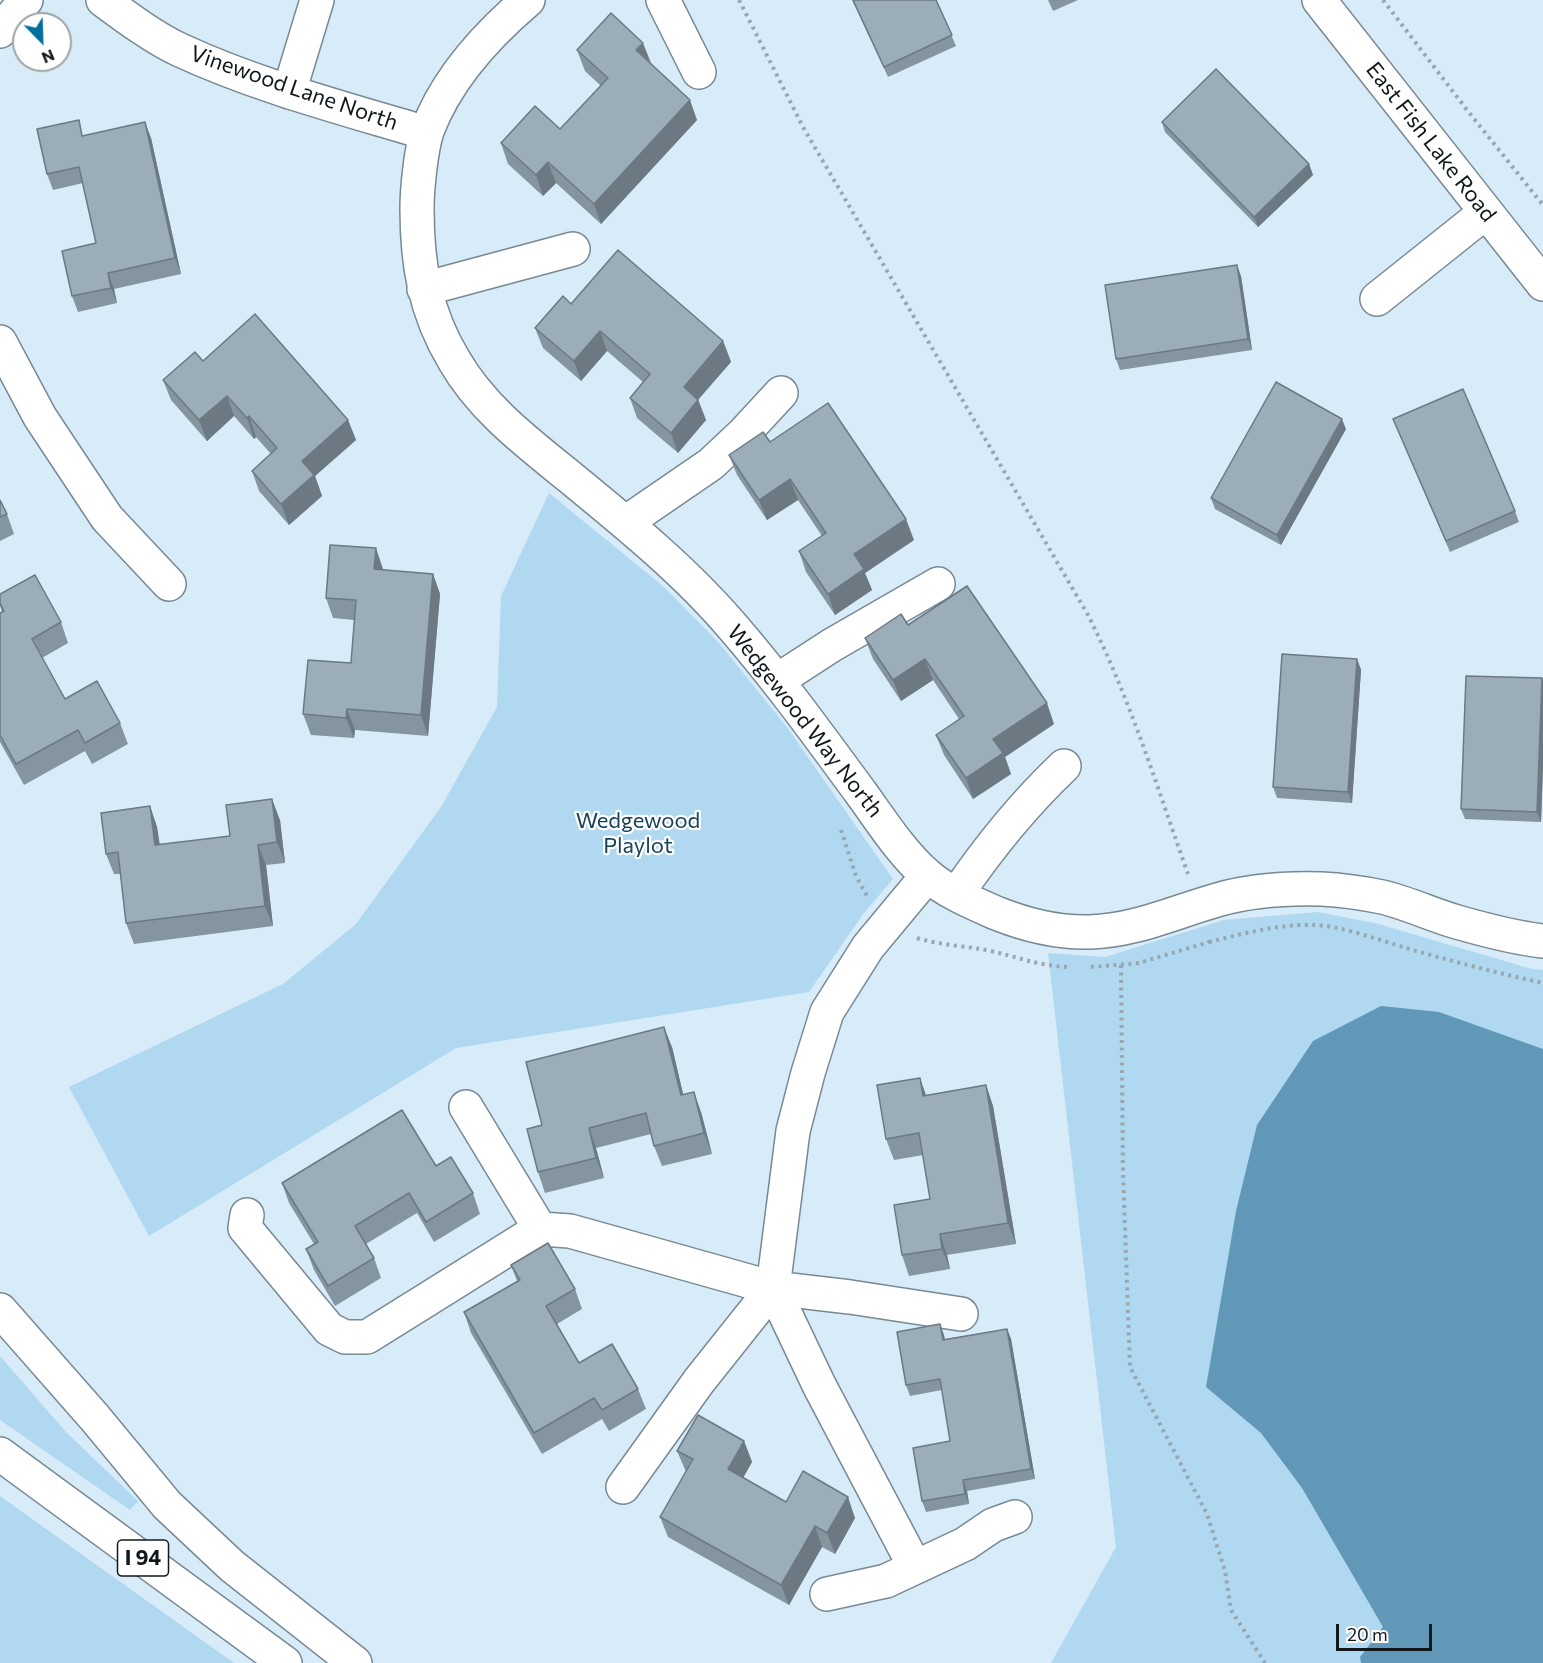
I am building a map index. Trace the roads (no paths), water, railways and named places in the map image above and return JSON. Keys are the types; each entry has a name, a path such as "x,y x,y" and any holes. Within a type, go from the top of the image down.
{"main road":[{"path":"0,31 26,0"},
{"name":"Vinewood Lane North","path":"103,0 177,49 289,92 426,133"},
{"path":"289,92 317,0"},
{"name":"Wedgewood Way North","path":"528,0 499,24 453,80 426,133 417,195 417,243 424,289 437,328 455,363 490,410 625,523 684,576 728,621 778,680 886,826 927,876 957,894 1015,920 1049,929 1091,932 1143,924 1245,894 1282,888 1327,889 1383,897 1456,922 1543,941"},
{"path":"663,0 699,72"},
{"name":"East Fish Lake Road","path":"1319,0 1543,284"},
{"path":"1377,299 1486,212"},
{"path":"424,289 573,249"},
{"path":"0,342 40,417 106,518 169,584"},
{"path":"625,523 711,464 781,393"},
{"path":"778,680 832,645 938,584"},
{"path":"957,894 987,850 1036,792 1064,766"},
{"path":"623,1487 699,1381 773,1288 793,1131 827,1012 868,947 927,876"},
{"path":"466,1107 540,1228"},
{"path":"247,1215 245,1228 329,1329 345,1337 367,1337 540,1228 570,1231 773,1288 961,1314"},
{"path":"773,1288 819,1385 915,1567"},
{"path":"0,1310 95,1418 167,1505 232,1566 355,1663"},
{"name":"I 94","path":"0,1454 285,1663"},
{"path":"827,1594 886,1581 965,1544 993,1525 1016,1517"}],"park label":[{"name":"Wedgewood Playlot","path":"638,834"}]}
